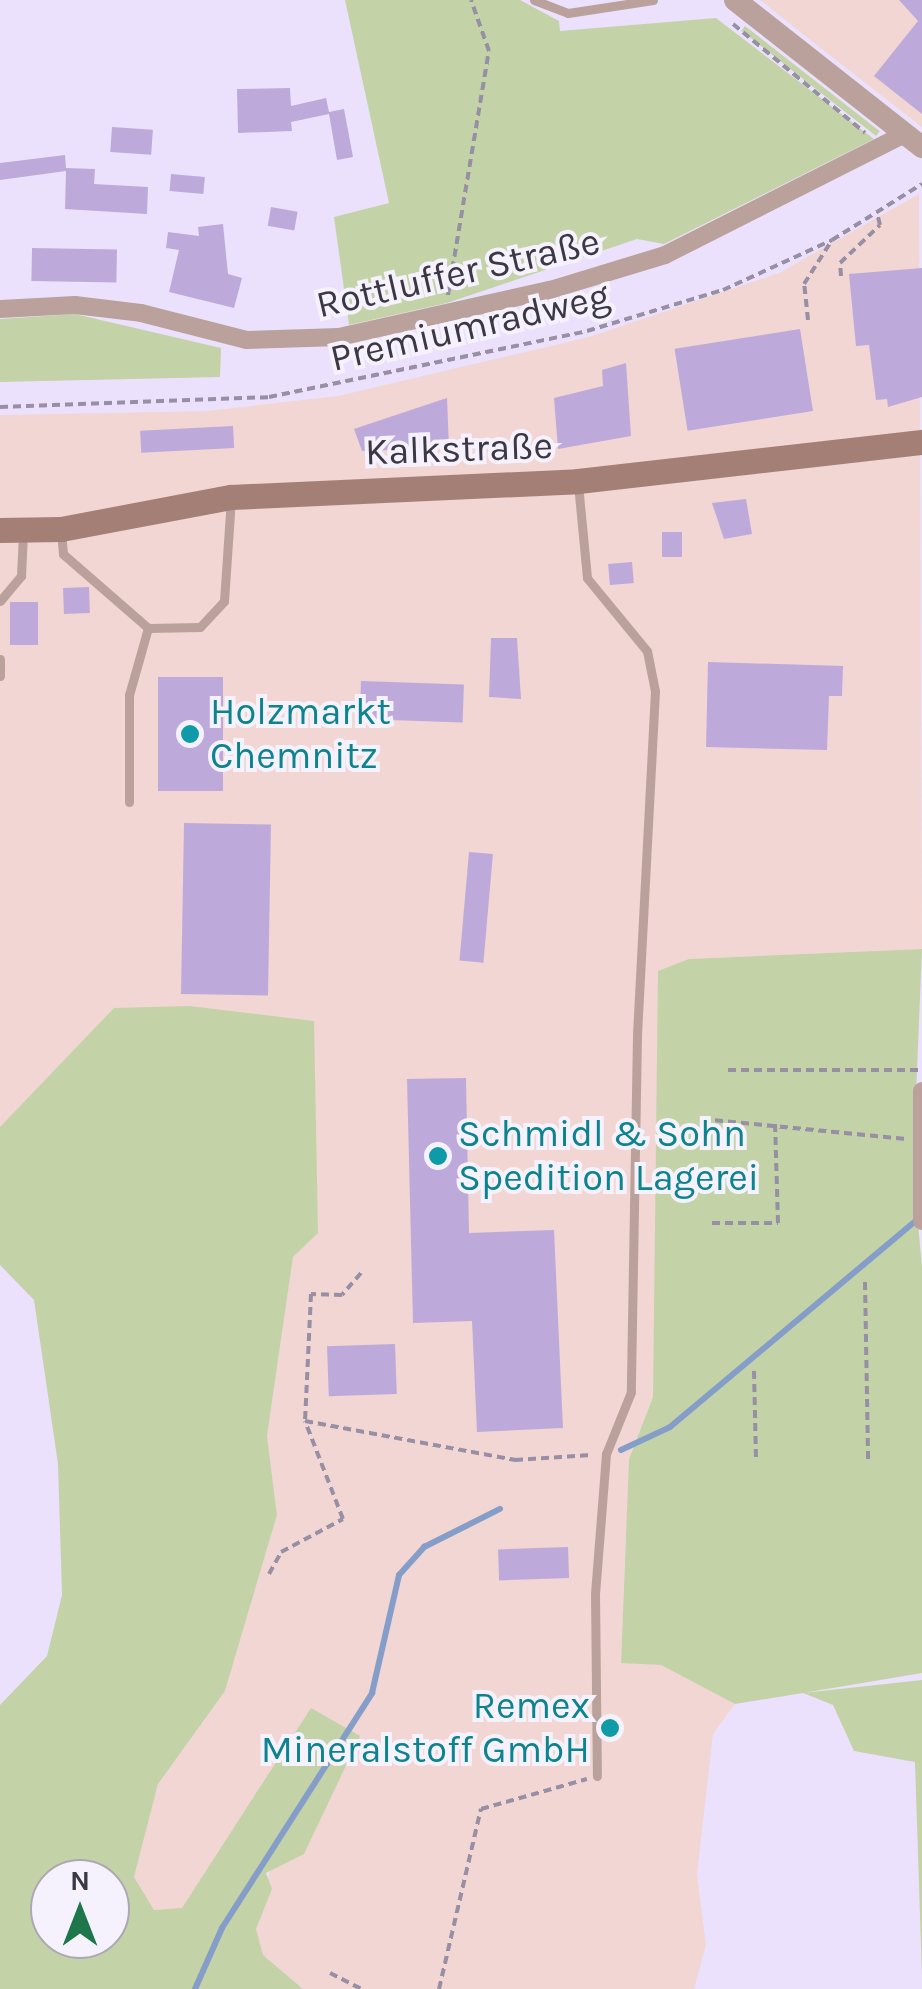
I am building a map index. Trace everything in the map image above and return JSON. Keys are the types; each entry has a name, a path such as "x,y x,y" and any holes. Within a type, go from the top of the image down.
{"main road":[{"name":"Kalkstraße","path":"11,530 60,529 232,497 578,482 922,442"}],"street":[{"path":"739,4 907,140"},
{"name":"Rottluffer Straße","path":"0,309 75,305 290,343 445,314 664,255 907,140"},
{"path":"920,1216 922,1091"}],"lane":[{"path":"534,0 568,13 653,0"},
{"path":"578,482 588,578 647,652 655,691 637,1036 632,1392 606,1454 595,1593 597,1776"},
{"path":"60,529 63,554 148,628 200,627 224,601 232,497"},
{"path":"0,600 21,576 11,530"},
{"path":"129,802 130,694 148,628"},
{"path":"0,659 0,676"}],"path":[{"path":"445,314 489,50 471,0"},
{"path":"739,4 730,28 874,140 907,140"},
{"name":"Premiumradweg","path":"0,407 214,402 411,372 671,308 832,240 922,184"},
{"path":"841,276 840,263 880,225 877,213"},
{"path":"808,320 804,284 832,240"},
{"path":"728,1070 922,1070"},
{"path":"702,1118 920,1141"},
{"path":"712,1223 778,1222 775,1124"},
{"path":"268,1574 281,1552 343,1519 305,1421 312,1294 342,1294 362,1273"},
{"path":"865,1282 868,1462"},
{"path":"754,1371 756,1458"},
{"path":"305,1421 515,1460 606,1454"},
{"path":"439,1989 481,1809 597,1776"},
{"path":"330,1973 360,1989"}],"shaded area":[{"path":"760,0 922,0 922,127 814,43"},
{"path":"919,194 922,949 689,959 659,1242 653,1397 629,1459 621,1662 661,1665 735,1704 713,1734 697,1874 706,1945 694,1989 303,1989 263,1955 255,1929 311,1709 182,1909 154,1910 134,1877 158,1784 225,1691 277,1515 267,1436 293,1256 318,1233 0,1127 0,415 207,411 338,396 589,337 779,273"}],"green space":[{"path":"345,0 520,0 559,21 560,31 716,18 874,139 664,244 637,239 447,303 349,325 334,217 389,203"},
{"path":"745,26 880,131 876,136 741,31"},
{"path":"75,314 221,348 220,377 0,382 0,319"},
{"path":"922,949 913,1168 922,1267 922,1673 735,1704 661,1665 621,1663 629,1459 653,1397 658,971 689,959"},
{"path":"189,1006 314,1021 318,1233 293,1257 267,1436 277,1515 225,1691 158,1784 134,1877 154,1910 182,1908 311,1708 360,1736 304,1854 266,1873 272,1889 256,1929 263,1955 303,1989 0,1989 0,1705 47,1656 62,1595 58,1464 34,1300 0,1265 0,1127 114,1008"},
{"path":"922,1680 922,1977 915,1762 854,1751 833,1705 803,1693"}],"building":[{"path":"899,0 922,0 922,114 874,76 918,21"},
{"path":"290,88 291,106 326,98 329,112 344,109 353,157 337,160 329,114 291,122 292,131 238,133 237,89"},
{"path":"112,127 153,130 151,155 110,152"},
{"path":"65,155 66,168 95,169 94,184 148,187 147,214 65,209 66,171 0,180 0,163"},
{"path":"171,174 205,177 203,194 170,191"},
{"path":"271,207 298,212 294,230 268,226"},
{"path":"223,224 228,274 242,278 234,308 169,292 179,250 166,248 168,232 199,236 198,227"},
{"path":"32,248 117,249 116,282 31,281"},
{"path":"922,268 922,397 888,407 887,399 876,400 869,345 856,346 849,274"},
{"path":"800,329 813,411 688,431 675,349"},
{"path":"626,363 631,436 558,449 554,398 603,386 602,370"},
{"path":"447,398 449,448 362,451 354,429"},
{"path":"233,426 234,448 141,453 140,431"},
{"path":"746,499 752,534 724,539 712,503"},
{"path":"662,532 682,532 682,557 662,557"},
{"path":"632,562 634,583 610,585 608,564"},
{"path":"89,587 90,613 64,614 63,588"},
{"path":"10,602 38,602 38,645 10,645"},
{"path":"491,638 517,638 521,699 489,697"},
{"path":"708,662 843,666 842,696 829,696 827,750 706,747"},
{"name":"Holzmarkt Chemnitz","path":"158,677 223,677 223,791 158,791"},
{"path":"361,681 464,685 463,723 360,719"},
{"path":"184,823 271,825 268,995 181,994"},
{"path":"469,852 493,854 483,963 460,961"},
{"path":"466,1078 469,1233 554,1230 563,1428 477,1432 472,1321 413,1323 407,1079"},
{"path":"395,1344 397,1394 329,1396 327,1346"},
{"path":"568,1547 569,1578 499,1580 498,1549"}],"waterway":[{"path":"621,1450 670,1427 917,1220"},
{"path":"195,1989 222,1928 372,1693 399,1575 424,1547 500,1509"}],"place":[{"name":"Holzmarkt Chemnitz","path":"190,734"},
{"name":"Schmidl & Sohn Spedition Lagerei","path":"438,1156"},
{"name":"Remex Mineralstoff GmbH","path":"610,1728"}]}
